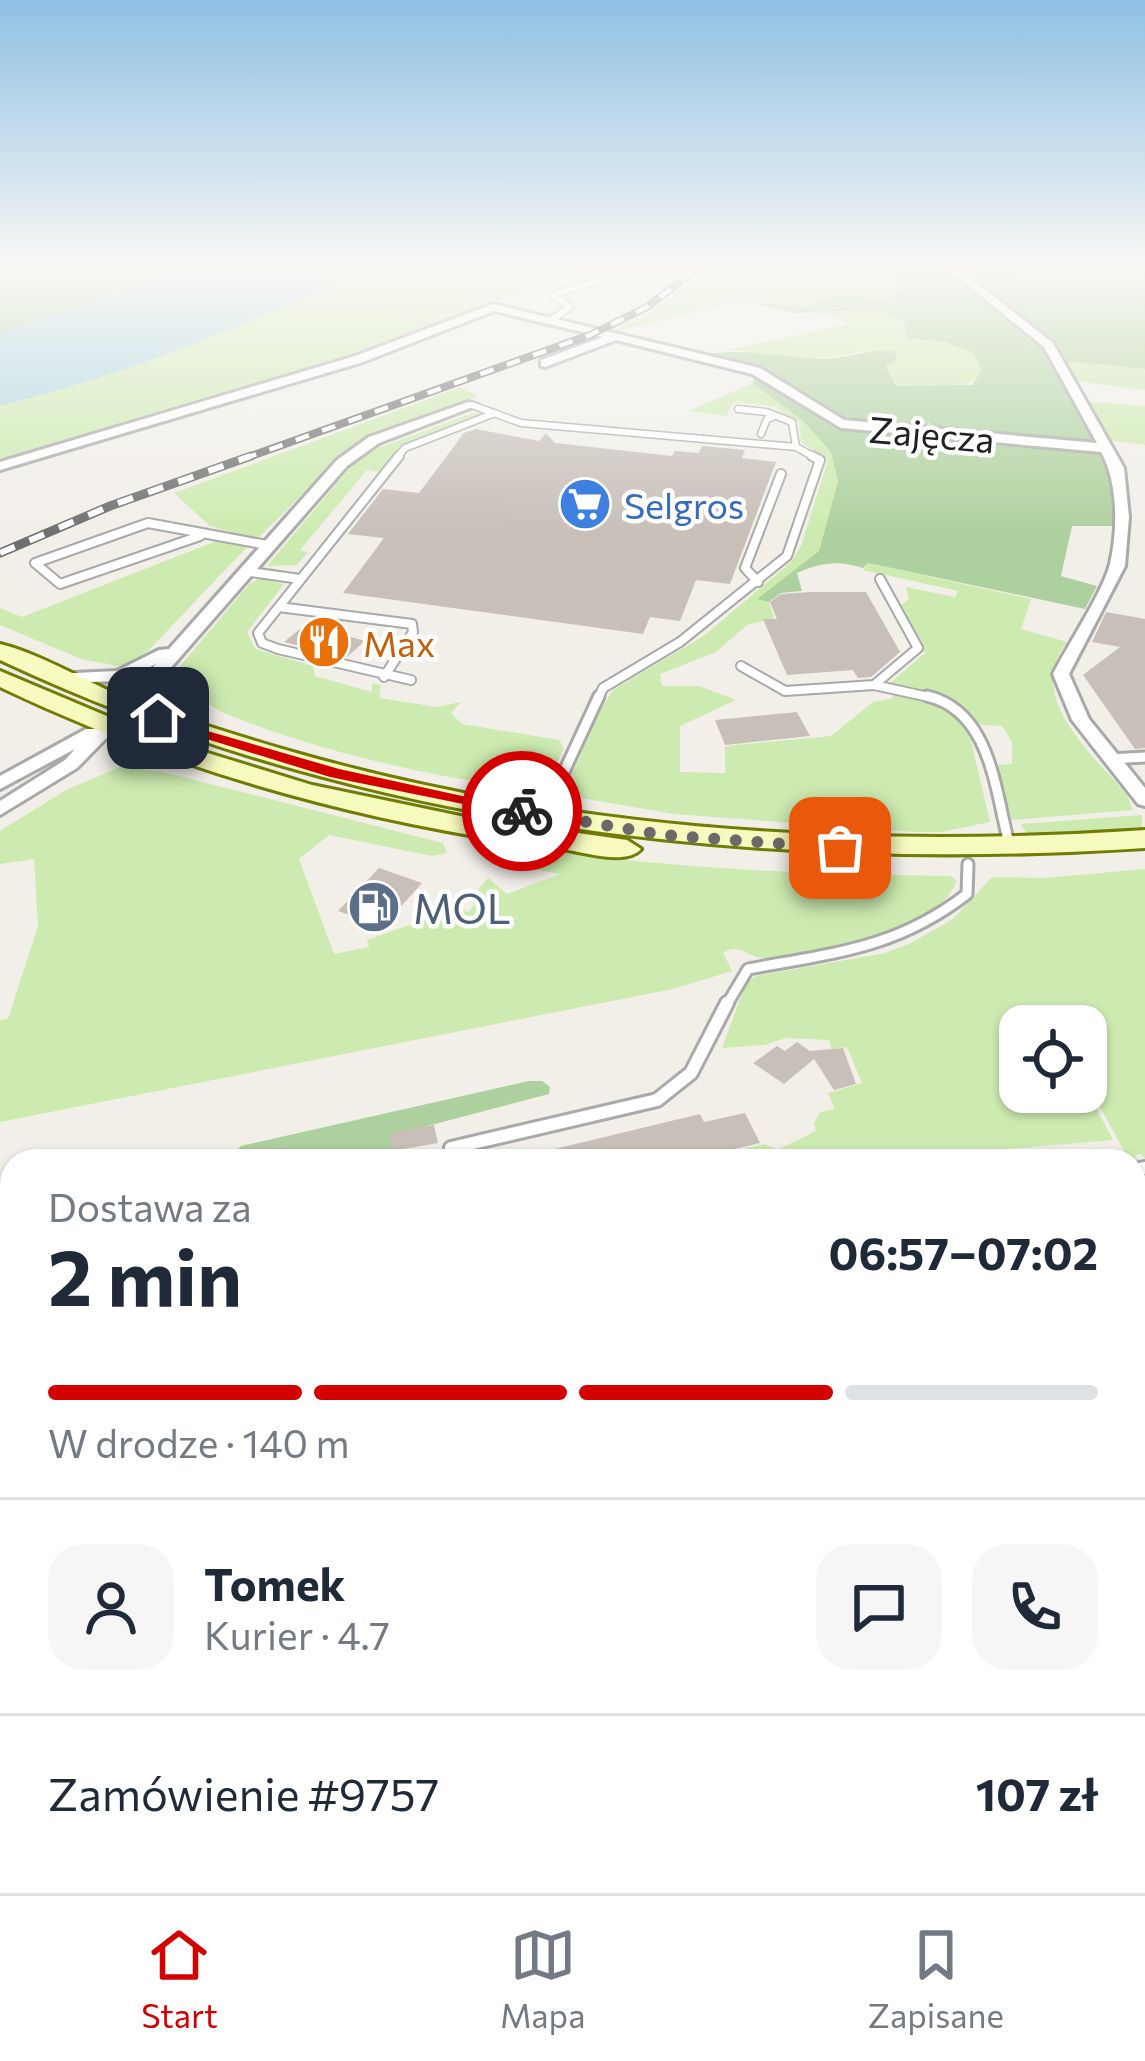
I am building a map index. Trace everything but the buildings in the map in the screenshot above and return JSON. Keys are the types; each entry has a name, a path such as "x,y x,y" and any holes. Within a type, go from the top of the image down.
{"main road":[{"path":"0,651 127,707 336,773 663,835 758,843 1010,848 1145,838"},
{"path":"0,678 103,727 274,783 503,832 748,859 968,864 1145,854"}],"street":[{"name":"Zajęcza","path":"0,466 363,357"},
{"path":"545,363 560,357"},
{"name":"Zajęcza","path":"703,357 765,374 841,424 1106,448"},
{"path":"1056,357 1117,468 1122,518 1117,566 1061,674 1082,720 1145,800"},
{"path":"0,809 70,764 127,707 267,545 360,448 472,405"},
{"path":"59,678 100,680 129,673 186,640"},
{"path":"0,782 103,727"}],"lane":[{"path":"472,405 521,423 796,447 820,460 787,556 680,642 603,688 544,815"},
{"path":"738,409 775,416 796,427 796,447"},
{"path":"411,680 262,643 258,633 405,448 495,413"},
{"path":"761,434 767,419 775,416"},
{"path":"758,582 745,568 781,474"},
{"path":"200,536 60,584 35,563 148,523 267,545"},
{"path":"244,571 300,579"},
{"path":"874,685 918,648 880,579"},
{"path":"279,607 409,622 413,632 386,674"},
{"path":"741,666 785,691 874,685 936,698 965,714 978,730 1010,848"},
{"path":"1110,760 1145,757"},
{"path":"451,1148 657,1100 682,1084 710,1046 734,988 748,969 884,946 932,924 967,894 968,864"}],"green space":[{"path":"155,357 358,357 0,465 0,406"},
{"path":"702,357 896,357 886,366 896,386 972,385 982,370 975,357 1051,357 1096,443 934,430 928,422 926,430 851,424 822,412 774,376"},
{"path":"879,357 975,357 982,370 980,378 960,387 896,387"},
{"path":"1062,357 1145,357 1145,369"},
{"path":"1065,361 1145,369 1145,390 1074,381"},
{"path":"755,372 828,420 1103,455 1111,468 1116,526 1072,526 1061,576 1097,586 1085,609 868,563 863,568 838,563 814,566 797,573 802,591 781,593 769,602 757,599 819,551 838,481 831,452 804,422 753,383"},
{"path":"753,383 804,422 832,452 838,481 819,551 759,599 769,602 774,618 747,625 716,652 660,674 662,686 699,686 736,700 680,726 680,772 725,773 725,746 831,736 873,702 891,699 894,694 944,708 968,728 990,822 941,832 913,832 674,814 563,795 613,690 705,635 791,562 801,546 828,460 801,442 799,422 778,411 779,407 734,402 726,416 689,411"},
{"path":"461,387 478,396 349,448 256,540 210,526 174,493"},
{"path":"1083,401 1145,406 1145,445 1109,440"},
{"path":"485,412 401,447 379,472 367,470 300,550 308,552 297,565 267,566 353,464 373,450"},
{"path":"219,540 248,546 147,652 123,667 81,659 0,625 0,608 22,617"},
{"path":"868,563 1031,599 1021,629 1067,642 1056,663 1053,684 1058,704 1082,743 1127,795 1133,810 1012,820 997,765 1012,764 1012,742 1002,726 981,725 944,694 890,683 925,653 900,606 909,599 906,587 955,597 958,591 863,570"},
{"path":"261,578 284,584 247,632 255,649 313,666 315,676 372,692 372,683 381,685 379,698 437,707 461,702 451,713 462,724 559,740 564,748 544,792 425,772 306,742 231,716 175,685 176,671 250,583"},
{"path":"120,767 163,772 443,843 447,853 432,856 329,835 299,859 334,954 369,947 367,940 457,908 468,912 475,904 469,901 488,878 507,894 560,874 489,861 518,849 763,871 951,876 957,881 925,917 844,948 765,958 729,950 723,953 732,971 673,989 0,1122 0,1020 8,1019 38,926 34,859 0,864 0,831 66,790"},
{"path":"1142,815 1142,827 1029,835 1020,824"},
{"path":"1145,869 1145,1149 1123,1149 1103,1113 1107,1113 1107,1005 999,1005 999,1113 1099,1113 1113,1140 1006,1149 779,1149 816,1131 820,1112 835,1109 828,1093 862,1083 847,1047 832,1049 829,1040 786,1038 765,1045 722,1048 746,983 756,976 885,953 909,944 953,919 992,877 1044,878"},
{"path":"529,1081 550,1087 549,1094 416,1129 404,1149 238,1149"}],"water":[{"path":"0,357 158,357 93,380 0,406"}],"railway":[{"path":"243,459 527,357"},
{"path":"0,553 110,506 251,456"}],"way so far":[{"path":"522,811 663,835 840,848"}],"place":[{"name":"Selgros","path":"585,504"},
{"name":"Max","path":"324,642"},
{"name":"MOL","path":"374,907"}],"route":[{"path":"158,718 336,773 522,811"}]}
